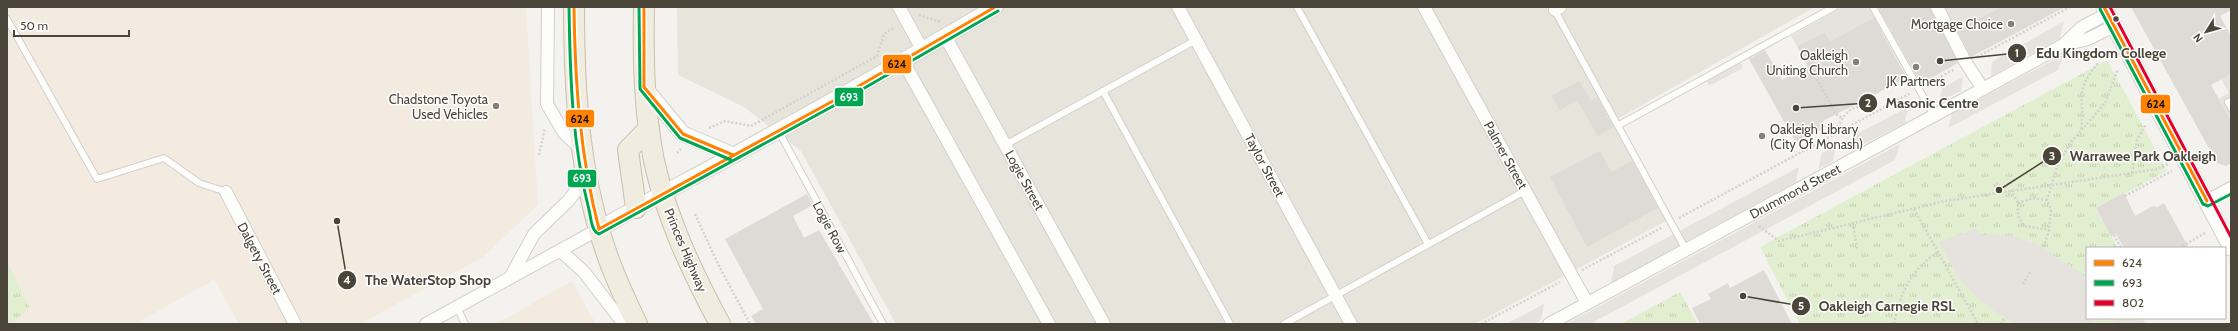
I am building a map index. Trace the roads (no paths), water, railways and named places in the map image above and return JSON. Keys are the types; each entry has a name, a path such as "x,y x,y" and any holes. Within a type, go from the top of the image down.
{"highway":[{"path":"574,7 575,86 581,149 586,178 599,229 613,272 637,324"},
{"name":"Princes Highway","path":"644,7 644,87 654,162 663,192 688,261 720,324"},
{"path":"636,208 628,150 649,128"}],"street":[{"path":"548,7 547,104 564,133 581,149"},
{"path":"899,7 922,49"},
{"path":"426,324 561,251 663,192 903,61 995,7"},
{"name":"Taylor Street","path":"1178,7 1351,324"},
{"name":"Palmer Street","path":"1424,7 1587,303"},
{"path":"1936,7 1966,63 1984,89"},
{"path":"2108,16 2231,248"},
{"name":"Drummond Street","path":"1549,324 2063,45 2088,39 2108,16"},
{"name":"Logie Street","path":"945,36 1104,324"},
{"path":"903,61 1049,324"},
{"path":"644,87 683,134 733,155"},
{"path":"510,278 534,234 568,201 586,178"},
{"path":"2207,201 2231,188"},
{"name":"Dalgety Street","path":"226,192 295,324"},
{"path":"561,251 584,272 624,324"}],"lane":[{"path":"1297,7 1428,244"},
{"path":"1619,125 1834,7"},
{"path":"1873,7 1934,116"},
{"path":"1556,8 1686,250"},
{"path":"7,19 98,179 164,158 200,183 226,192"},
{"path":"1005,145 1196,40"},
{"path":"1103,91 1230,324"},
{"path":"2231,100 2228,102 2231,108"},
{"name":"Logie Row","path":"778,130 882,324"},
{"path":"1284,324 1526,191"},
{"path":"457,307 465,324"}],"place":[{"name":"Mortgage Choice","path":"2011,24"},
{"name":"Edu Kingdom College","path":"1940,61"},
{"name":"Oakleigh Uniting Church","path":"1856,62"},
{"name":"JK Partners","path":"1916,67"},
{"name":"Chadstone Toyota Used Vehicles","path":"496,106"},
{"name":"Masonic Centre","path":"1796,108"},
{"name":"Oakleigh Library (City Of Monash)","path":"1762,136"},
{"name":"Warrawee Park Oakleigh","path":"1999,190"},
{"name":"The WaterStop Shop","path":"337,221"},
{"name":"Oakleigh Carnegie RSL","path":"1743,296"}]}
